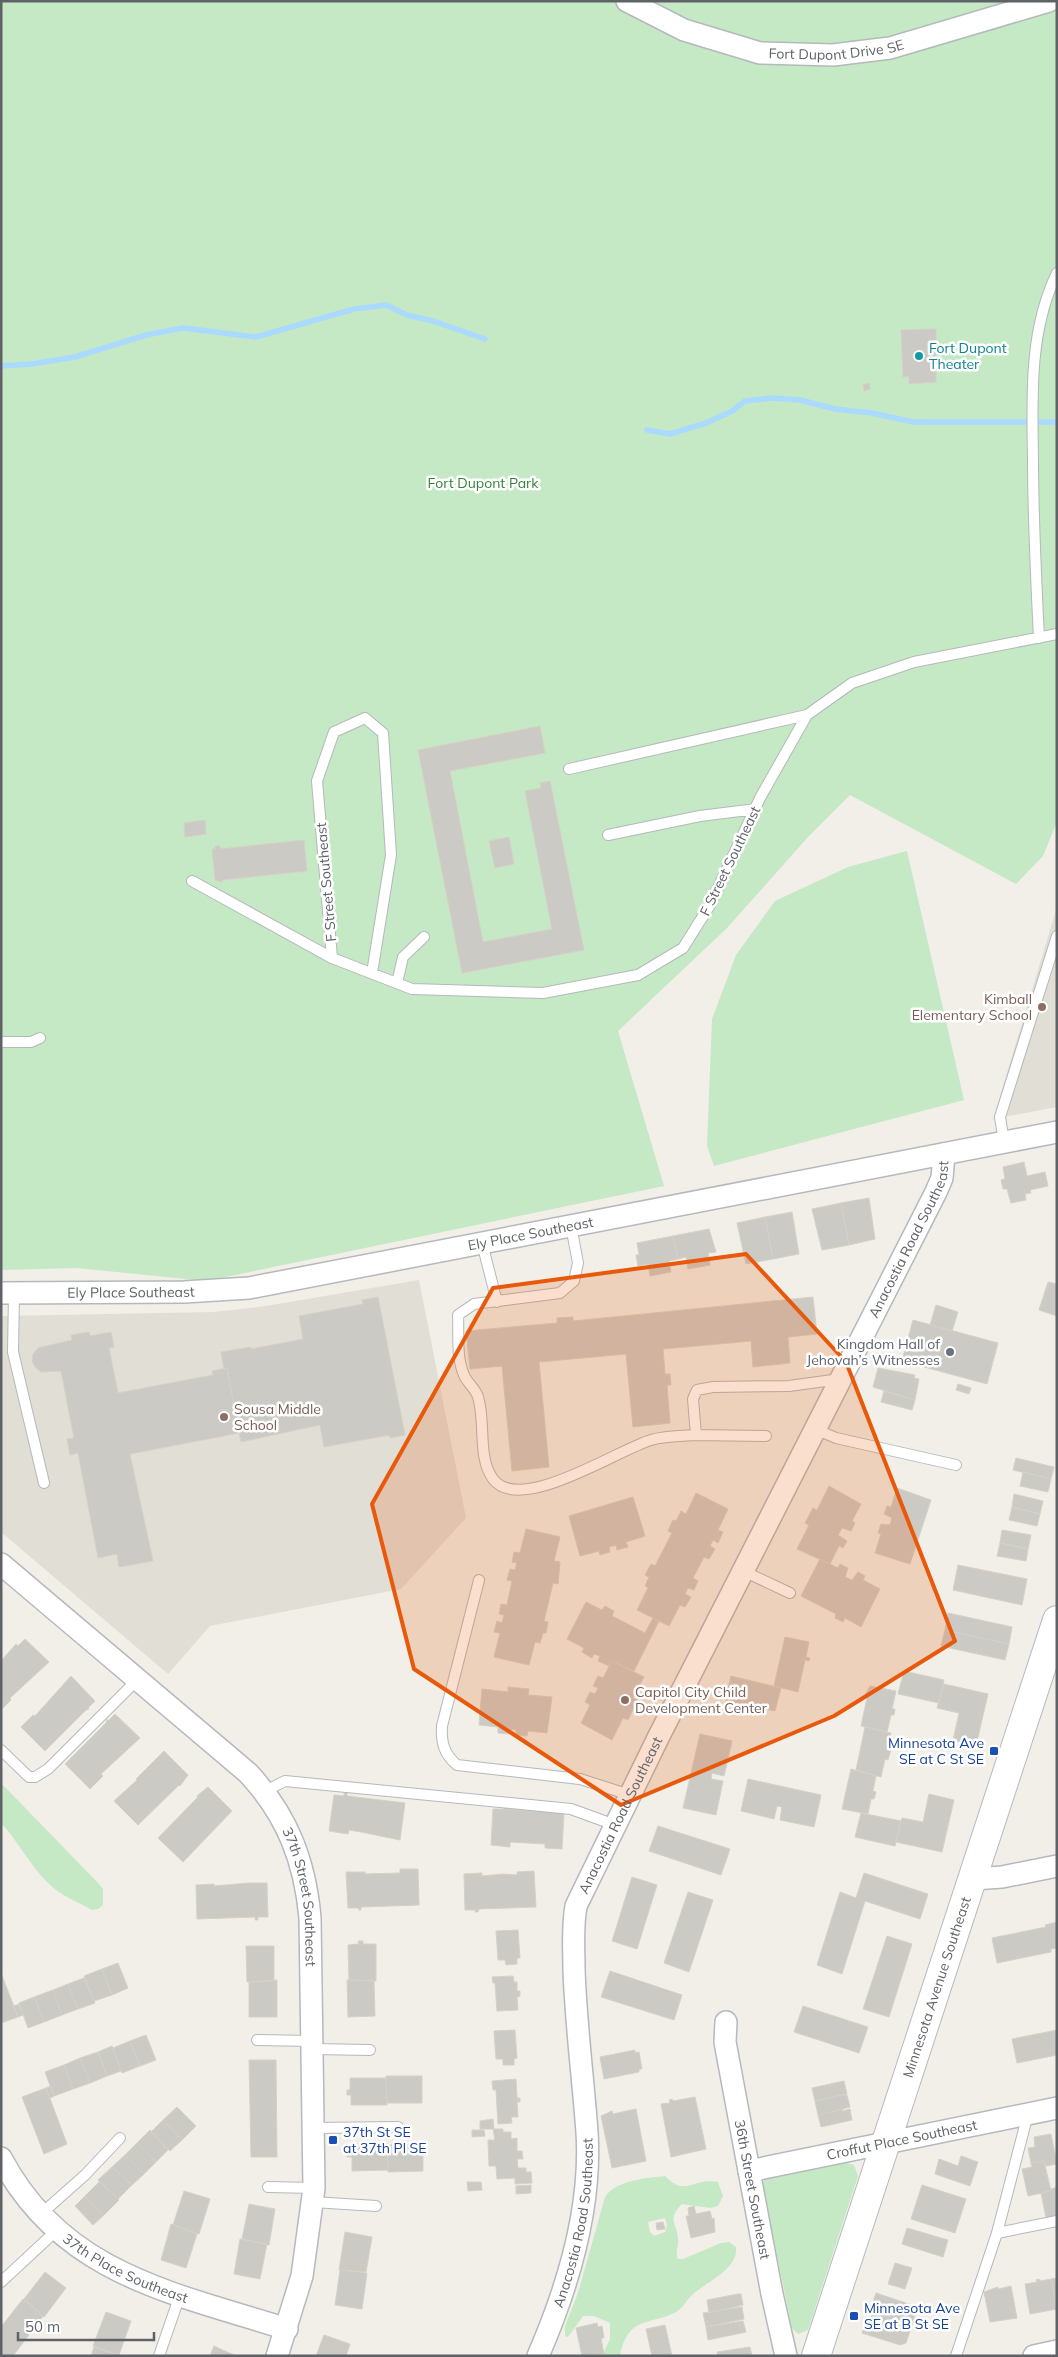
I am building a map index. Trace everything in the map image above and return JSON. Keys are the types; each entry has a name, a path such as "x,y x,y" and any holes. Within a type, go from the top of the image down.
{"main road":[{"name":"Minnesota Avenue Southeast","path":"978,1879 1057,1620"},
{"name":"Minnesota Avenue Southeast","path":"816,2356 892,2141 978,1879 1057,1651"},
{"name":"Minnesota Avenue Southeast","path":"824,2356 873,2216 892,2141"}],"street":[{"name":"Fort Dupont Drive SE","path":"627,1 684,30 760,52 832,55 890,48 1049,1"},
{"name":"Ely Place Southeast","path":"8,1293 199,1292 249,1288 1057,1132"},
{"name":"Anacostia Road Southeast","path":"538,2356 554,2320 564,2288 582,2212 586,2177 587,2134 575,1999 573,1924 576,1906 630,1795 936,1192 942,1178 944,1154"},
{"name":"37th Street Southeast","path":"1,1564 240,1764 265,1791 290,1833 306,1881 310,1918 314,2128 313,2195 302,2276 277,2356"},
{"path":"978,1879 1002,1877 1057,1866"},
{"name":"36th Street Southeast","path":"726,2022 725,2042 786,2356"},
{"name":"Croffut Place Southeast","path":"749,2171 1057,2108"},
{"name":"37th Place Southeast","path":"1,2158 19,2188 57,2230 89,2255 115,2271 180,2295 287,2329"},
{"path":"1034,2356 1057,2351"}],"lane":[{"path":"1039,638 1033,533 1032,384 1037,342 1048,291 1057,273"},
{"name":"F Street Southeast","path":"372,973 391,855 383,733 365,718 334,732 317,781 332,958 412,989 543,993 638,975 683,948 710,905 756,808 807,715 852,683 914,662 1057,634"},
{"path":"570,768 807,715"},
{"path":"608,835 700,816 756,808"},
{"path":"192,881 332,958"},
{"path":"1004,1142 1000,1117 1057,936"},
{"path":"397,983 403,957 424,937"},
{"path":"1,1042 32,1042 40,1038"},
{"path":"571,1226 578,1263 574,1281 560,1293 474,1304 458,1315 460,1364 465,1377 478,1396 486,1458 493,1478 503,1489 521,1491 552,1484 652,1440 696,1435 766,1436"},
{"path":"482,1243 497,1302"},
{"path":"8,1293 13,1352 44,1483"},
{"path":"696,1435 693,1399 698,1390 713,1387 789,1386 841,1378"},
{"path":"815,1429 836,1438 956,1466"},
{"path":"743,1571 790,1593"},
{"path":"479,1580 442,1726 441,1740 448,1757 457,1765 580,1779 630,1795"},
{"path":"1,1750 29,1777 35,1777 48,1769 138,1679"},
{"path":"265,1791 285,1781 571,1808 615,1825"},
{"path":"257,2040 370,2050"},
{"path":"956,2356 997,2233 1028,2114"},
{"path":"314,2128 398,2127"},
{"path":"41,2214 85,2175 120,2138"},
{"path":"268,2187 376,2206"},
{"path":"997,2233 1057,2221"},
{"path":"1,2282 57,2230"},
{"path":"159,2356 180,2295"}],"highlighted area":[{"path":"746,1254 846,1362 955,1641 834,1716 621,1805 414,1669 372,1504 493,1288"}],"shaded area":[{"name":"Kimball Elementary School","path":"1057,907 1057,1107 993,1119"},
{"name":"Sousa Middle School","path":"419,1280 466,1518 401,1589 210,1626 168,1674 1,1532 1,1316 214,1312 266,1306"}],"green space":[{"name":"Fort Dupont Park","path":"1,1 1057,1 1057,822 1043,856 1016,884 850,795 808,837 727,928 618,1031 664,1186 206,1281 77,1268 1,1270"},
{"path":"907,851 964,1100 714,1166 707,1146 712,1019 736,955 775,901 848,867"},
{"path":"1,1783 98,1883 103,1889 103,1905 98,1909 92,1910 58,1892 42,1877 1,1823"},
{"path":"843,2162 854,2165 858,2176 808,2330 798,2334 792,2328 762,2183 766,2178"},
{"path":"665,2176 678,2186 709,2181 718,2182 723,2196 718,2206 710,2208 682,2204 677,2210 674,2215 674,2223 678,2236 678,2259 683,2259 721,2243 729,2242 736,2247 736,2255 727,2268 692,2295 678,2311 641,2324 629,2333 620,2355 602,2356 610,2339 610,2323 594,2316 583,2316 568,2337 565,2336 565,2326 578,2293 605,2197 610,2191 624,2183","holes":["665,2218 667,2225 665,2232 654,2236 650,2232 648,2222"]}],"building":[{"path":"936,329 936,382 909,384 909,376 903,377 901,330"},
{"path":"869,383 870,389 864,391 863,385"},
{"path":"540,726 545,753 450,771 483,942 552,929 525,791 541,788 540,783 550,781 584,950 462,973 418,750"},
{"path":"205,820 206,834 185,837 184,823"},
{"path":"509,837 514,864 495,868 489,841"},
{"path":"304,840 307,871 222,880 222,882 215,880 212,849 215,849 215,846 220,846 220,849"},
{"path":"1024,1162 1027,1176 1045,1172 1048,1186 1030,1190 1031,1193 1025,1194 1026,1200 1011,1203 1007,1189 1003,1189 1001,1180 1005,1179 1003,1167"},
{"path":"869,1198 875,1239 849,1245 841,1203"},
{"path":"841,1203 849,1245 822,1250 812,1209"},
{"path":"792,1212 799,1254 773,1259 765,1217"},
{"path":"765,1217 773,1259 746,1264 737,1223"},
{"path":"709,1229 716,1252 708,1253 710,1265 688,1269 686,1257 678,1259 673,1236"},
{"path":"673,1236 678,1259 669,1261 671,1272 650,1276 648,1264 638,1266 636,1255 639,1255 637,1243"},
{"path":"1048,1282 1057,1284 1057,1316 1039,1310"},
{"path":"378,1297 405,1435 390,1438 389,1435 324,1447 320,1425 241,1442 227,1368 224,1369 221,1352 251,1347 251,1349 303,1339 299,1316 363,1304 362,1300"},
{"path":"813,1297 817,1334 788,1337 790,1363 753,1367 751,1341 663,1349 665,1374 670,1374 671,1385 667,1385 670,1423 633,1427 626,1354 539,1362 549,1467 512,1471 502,1366 470,1369 466,1331 557,1323 557,1318 573,1317 573,1321"},
{"path":"936,1305 958,1312 952,1331 930,1325"},
{"name":"Kingdom Hall of Jehovah’s Witnesses","path":"913,1320 998,1343 987,1384 902,1361"},
{"path":"89,1332 90,1336 111,1332 114,1347 109,1348 118,1393 213,1375 212,1371 227,1368 239,1433 130,1454 153,1561 119,1567 117,1554 98,1558 78,1453 70,1455 67,1439 74,1438 61,1371 41,1372 32,1361 33,1354 38,1348 72,1340 71,1335"},
{"path":"878,1368 915,1375 914,1378 919,1379 915,1400 873,1387"},
{"path":"958,1384 971,1388 969,1394 956,1390"},
{"path":"884,1391 915,1400 912,1410 881,1402"},
{"path":"1016,1458 1054,1467 1051,1479 1013,1470"},
{"path":"1023,1472 1051,1479 1048,1492 1020,1486"},
{"path":"829,1486 861,1504 852,1521 855,1523 851,1531 842,1528 838,1535 847,1541 843,1548 839,1546 830,1564 797,1549 809,1525 805,1523 813,1508 817,1510"},
{"path":"897,1488 931,1500 910,1564 875,1553 881,1534 878,1533 881,1524 890,1525 892,1518 884,1514 887,1506 891,1507"},
{"path":"696,1493 728,1509 718,1530 723,1532 718,1543 713,1540 710,1546 715,1549 709,1559 704,1557 693,1578 698,1581 694,1590 688,1588 685,1594 691,1597 685,1607 680,1605 669,1626 637,1610 648,1588 645,1586 649,1577 645,1575 651,1564 655,1566 672,1533 668,1531 673,1520 676,1521 681,1511 686,1514"},
{"path":"1014,1494 1043,1501 1040,1514 1012,1507"},
{"path":"633,1497 645,1536 626,1542 628,1547 617,1550 616,1545 609,1547 610,1552 600,1555 599,1551 580,1556 569,1516"},
{"path":"1012,1507 1040,1514 1037,1526 1009,1520"},
{"path":"526,1529 560,1537 554,1561 560,1562 558,1584 553,1583 544,1621 548,1622 546,1633 543,1633 540,1643 535,1642 529,1665 494,1657 500,1633 494,1632 497,1621 502,1623 504,1615 499,1614 501,1604 507,1605 512,1581 507,1580 510,1569 515,1570 517,1563 512,1562 514,1552 520,1553"},
{"path":"1002,1530 1031,1535 1028,1549 1000,1543"},
{"path":"1000,1543 1028,1549 1026,1561 997,1556"},
{"path":"820,1559 838,1568 840,1564 848,1568 845,1577 852,1580 858,1572 865,1576 863,1580 880,1589 861,1627 845,1618 843,1622 835,1618 836,1614 801,1596"},
{"path":"958,1565 1027,1579 1022,1605 953,1590"},
{"path":"586,1602 602,1610 605,1606 614,1611 612,1616 645,1633 653,1618 659,1621 634,1671 612,1661 609,1666 598,1661 600,1656 594,1654 592,1658 582,1652 584,1648 567,1639"},
{"path":"948,1613 1012,1627 1009,1644 945,1630"},
{"path":"945,1630 1009,1644 1005,1660 941,1646"},
{"path":"785,1637 809,1642 806,1657 810,1658 809,1661 805,1660 798,1692 774,1686"},
{"path":"25,1639 49,1662 10,1698 11,1700 1,1710 1,1661 16,1644 18,1646"},
{"path":"612,1661 644,1677 633,1698 638,1700 628,1720 623,1718 612,1740 581,1723 590,1705 585,1702 590,1692 595,1694 598,1688 593,1686 598,1676 603,1678"},
{"path":"904,1671 944,1680 939,1703 898,1694"},
{"path":"71,1676 95,1701 45,1751 21,1727 33,1715 35,1716"},
{"path":"731,1676 781,1688 775,1711 725,1700"},
{"path":"944,1684 988,1694 976,1746 953,1740 959,1713 937,1708"},
{"path":"870,1686 896,1691 892,1709 895,1709 894,1715 891,1715 887,1732 861,1726 867,1698 864,1697"},
{"path":"508,1687 529,1689 528,1695 552,1697 547,1733 528,1731 527,1736 516,1735 516,1730 509,1729 509,1734 498,1733 498,1727 479,1725 482,1689 508,1692"},
{"path":"115,1714 140,1738 101,1774 103,1776 90,1789 65,1764 106,1723 107,1719 108,1721"},
{"path":"865,1727 891,1733 887,1749 891,1750 888,1760 885,1759 881,1777 856,1770"},
{"path":"700,1734 732,1741 724,1776 712,1773 711,1779 723,1781 716,1815 683,1808"},
{"path":"164,1751 188,1775 180,1786 138,1825 114,1801"},
{"path":"851,1769 876,1776 873,1791 876,1792 874,1799 871,1799 868,1814 842,1809"},
{"path":"748,1779 821,1795 814,1827 780,1820 782,1807 777,1806 774,1819 741,1811"},
{"path":"208,1787 232,1811 183,1862 158,1838 197,1796"},
{"path":"344,1793 347,1793 347,1796 405,1803 400,1840 349,1830 348,1834 329,1831 334,1795 344,1796"},
{"path":"929,1794 954,1800 942,1852 896,1842 902,1818 923,1822"},
{"path":"504,1806 507,1806 507,1809 564,1813 562,1849 545,1848 545,1844 510,1842 510,1847 491,1845 493,1809 504,1809"},
{"path":"861,1813 901,1821 895,1846 855,1837"},
{"path":"658,1826 730,1849 721,1875 649,1851"},
{"path":"400,1869 418,1869 419,1905 361,1907 361,1910 358,1908 348,1908 346,1872 365,1872 365,1874 400,1873"},
{"path":"534,1871 536,1907 479,1909 478,1912 475,1912 475,1910 465,1910 464,1874 482,1873 482,1876 517,1875 517,1872"},
{"path":"864,1873 928,1894 920,1919 865,1901 842,1974 817,1965 840,1892 856,1898"},
{"path":"632,1877 657,1885 637,1949 612,1941"},
{"path":"267,1883 268,1917 258,1917 258,1920 255,1920 255,1917 197,1919 196,1885 214,1884 214,1886"},
{"path":"688,1892 713,1900 689,1972 664,1963"},
{"path":"1057,1922 1057,1948 1051,1949 1051,1952 997,1963 992,1938 1046,1927 1045,1925"},
{"path":"518,1930 520,1958 517,1958 517,1964 506,1965 505,1960 498,1960 496,1931"},
{"path":"887,1936 912,1944 889,2017 863,2009"},
{"path":"358,1941 363,1941 363,1944 376,1944 376,1981 349,1980 348,1945 359,1944"},
{"path":"246,1946 274,1946 274,1981 247,1982"},
{"path":"118,1963 128,1988 112,1995 102,1969"},
{"path":"102,1969 112,1995 94,2001 84,1976"},
{"path":"610,1971 682,1995 674,2020 601,1997"},
{"path":"1,1973 18,2017 1,2023"},
{"path":"513,1976 514,1982 517,1982 517,1991 520,1991 520,1996 517,1997 518,2010 497,2011 495,1983 493,1983 492,1977"},
{"path":"84,1978 95,2003 78,2009 68,1984"},
{"path":"277,1980 277,2017 249,2017 249,1982"},
{"path":"347,1980 374,1981 375,2016 348,2017"},
{"path":"68,1984 78,2009 62,2015 53,1990"},
{"path":"53,1990 62,2015 44,2022 34,1997"},
{"path":"34,1997 44,2022 28,2028 19,2003"},
{"path":"19,2004 23,2015 18,2017 14,2006"},
{"path":"803,2006 868,2027 859,2053 794,2032"},
{"path":"515,2030 517,2058 514,2059 514,2065 503,2065 503,2059 496,2059 494,2031"},
{"path":"1057,2030 1057,2055 1017,2063 1012,2039"},
{"path":"146,2035 156,2060 140,2066 130,2041"},
{"path":"130,2041 140,2066 122,2073 113,2048"},
{"path":"112,2046 121,2071 107,2076 98,2052"},
{"path":"635,2050 635,2053 639,2052 642,2069 639,2069 639,2072 604,2079 600,2057"},
{"path":"98,2052 107,2076 90,2083 80,2058"},
{"path":"80,2058 90,2083 73,2089 64,2065"},
{"path":"249,2060 276,2060 277,2157 251,2157"},
{"path":"64,2065 73,2089 54,2096 45,2072"},
{"path":"386,2076 422,2076 422,2103 387,2103"},
{"path":"350,2078 386,2078 387,2105 351,2105 351,2095 347,2095 347,2090 350,2090"},
{"path":"516,2079 517,2098 520,2098 520,2102 517,2102 518,2117 511,2117 512,2123 498,2124 496,2090 493,2090 492,2081"},
{"path":"844,2081 847,2094 815,2101 812,2088"},
{"path":"51,2086 54,2096 50,2098 46,2088"},
{"path":"46,2088 67,2144 44,2154 22,2097"},
{"path":"847,2095 850,2107 818,2115 815,2101"},
{"path":"695,2097 706,2149 671,2157 661,2104 670,2103 669,2100 672,2099 673,2101"},
{"path":"177,2107 196,2126 182,2140 163,2120"},
{"path":"636,2109 646,2161 612,2168 601,2116 612,2111 613,2114"},
{"path":"843,2109 843,2111 850,2109 852,2120 821,2127 818,2115"},
{"path":"493,2119 494,2129 480,2129 480,2121"},
{"path":"163,2120 182,2140 170,2151 151,2132"},
{"path":"493,2129 503,2129 503,2132 511,2132 511,2139 517,2138 517,2151 522,2151 523,2159 517,2159 518,2168 526,2168 526,2172 531,2172 532,2183 515,2184 515,2178 497,2179 496,2166 489,2166 488,2140 495,2140"},
{"path":"150,2130 168,2150 156,2162 137,2143"},
{"path":"472,2130 484,2130 485,2136 472,2137"},
{"path":"1051,2134 1057,2164 1046,2166 1044,2161 1031,2163 1028,2148 1035,2147 1034,2137"},
{"path":"137,2143 156,2162 144,2174 125,2155"},
{"path":"387,2143 388,2170 352,2171 352,2157 347,2157 347,2154 351,2154 351,2144"},
{"path":"423,2144 423,2171 388,2172 387,2145"},
{"path":"125,2155 144,2174 132,2185 112,2167"},
{"path":"961,2156 978,2162 970,2186 935,2174 939,2159 958,2166"},
{"path":"1044,2161 1051,2191 1028,2196 1022,2169 1032,2167 1031,2163"},
{"path":"112,2167 132,2185 118,2199 98,2180"},
{"path":"100,2181 119,2200 103,2216 85,2196"},
{"path":"467,2182 481,2182 482,2190 468,2191"},
{"path":"531,2185 531,2193 516,2194 516,2186"},
{"path":"922,2185 966,2199 955,2233 911,2219"},
{"path":"1057,2187 1057,2216 1046,2218 1041,2193"},
{"path":"184,2191 210,2199 199,2234 173,2225"},
{"path":"85,2196 103,2216 93,2225 75,2206"},
{"path":"249,2204 275,2209 269,2245 242,2239"},
{"path":"694,2206 696,2214 710,2211 712,2219 714,2218 715,2232 691,2238 686,2216 689,2216 688,2208"},
{"path":"663,2222 665,2229 657,2230 656,2223"},
{"path":"171,2224 197,2234 186,2268 161,2260"},
{"path":"907,2228 948,2240 943,2257 902,2244"},
{"path":"345,2232 372,2237 366,2272 339,2270"},
{"path":"240,2239 267,2244 260,2279 234,2274"},
{"path":"895,2263 912,2268 905,2289 888,2284"},
{"path":"340,2270 367,2273 362,2309 335,2305"},
{"path":"45,2272 66,2288 44,2317 24,2299"},
{"path":"1057,2278 1057,2308 1051,2279"},
{"path":"1039,2279 1040,2281 1051,2279 1057,2309 1030,2314 1025,2284 1037,2282 1036,2280"},
{"path":"1011,2286 1017,2318 990,2322 984,2292 998,2287 998,2289"},
{"path":"876,2293 918,2307 906,2343 900,2345 862,2333 866,2322 869,2324"},
{"path":"741,2294 743,2305 709,2313 707,2300"},
{"path":"23,2299 43,2316 13,2356 1,2356 1,2327"},
{"path":"742,2307 744,2319 706,2327 703,2313"},
{"path":"106,2312 131,2321 119,2355 93,2346"},
{"path":"743,2321 746,2332 708,2340 706,2327"},
{"path":"597,2323 598,2327 602,2326 604,2338 601,2338 604,2354 582,2356 576,2328"},
{"path":"665,2325 672,2356 652,2356 646,2329"},
{"path":"324,2335 350,2344 346,2356 316,2356"},
{"path":"214,2346 236,2356 210,2356"},
{"path":"94,2347 120,2356 91,2356"},
{"path":"750,2347 752,2356 718,2356 717,2352"}],"waterway":[{"path":"1,366 32,364 75,357 146,335 183,328 256,337 354,309 386,305 407,315 433,321 485,339"},
{"path":"647,430 670,434 706,423 732,411 745,401 772,398 800,400 835,409 872,413 913,422 1057,422"}],"place":[{"name":"Fort Dupont Theater","path":"919,356"},
{"name":"Kimball Elementary School","path":"1042,1007"},
{"name":"Kingdom Hall of Jehovah’s Witnesses","path":"950,1352"},
{"name":"Sousa Middle School","path":"224,1417"},
{"name":"Capitol City Child Development Center","path":"625,1700"},
{"name":"Minnesota Ave SE at C St SE","path":"994,1751"},
{"name":"37th St SE at 37th Pl SE","path":"333,2140"},
{"name":"Minnesota Ave SE at B St SE","path":"854,2316"}]}
